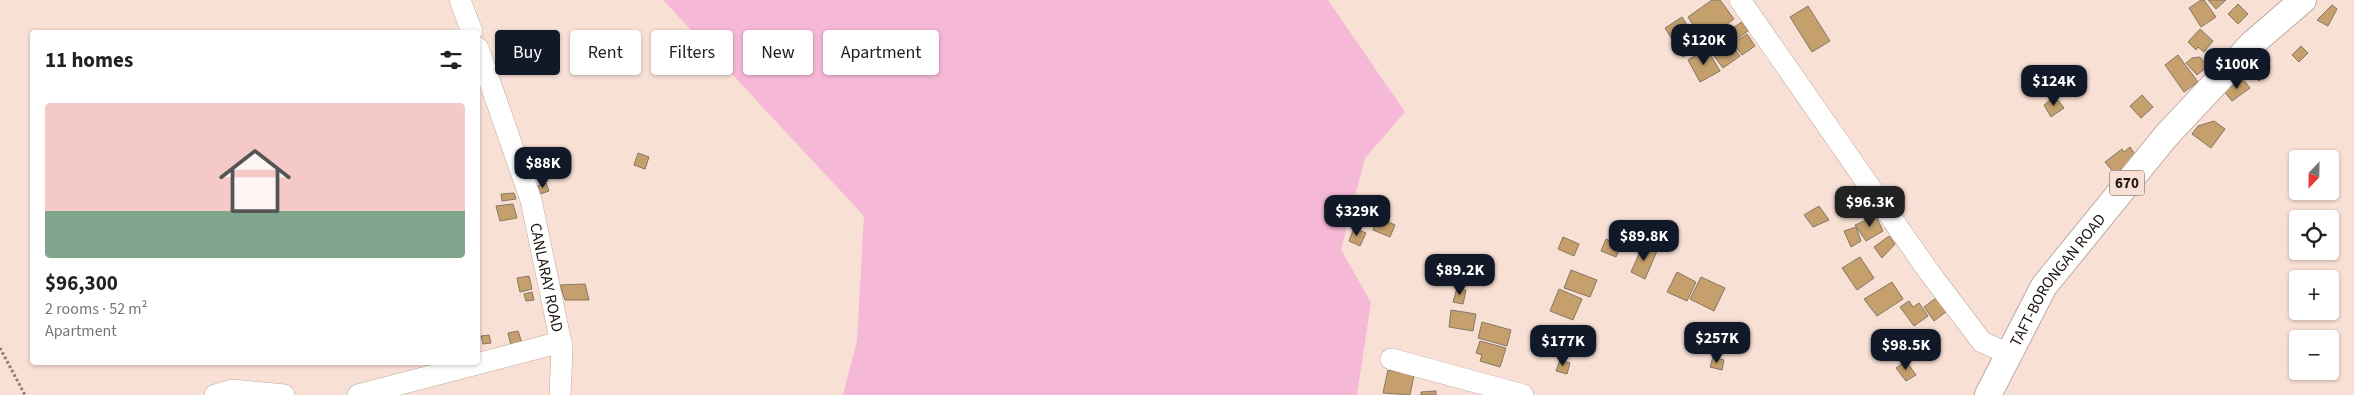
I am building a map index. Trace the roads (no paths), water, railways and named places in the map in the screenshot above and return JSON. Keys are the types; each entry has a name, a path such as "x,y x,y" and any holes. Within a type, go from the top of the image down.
{"main road":[{"name":"TAFT-BORONGAN ROAD","path":"1988,395 2044,286 2166,136 2253,43 2303,0"}],"street":[{"path":"460,0 471,30"},
{"path":"1740,0 1940,288 1982,342 2009,354"},
{"name":"CANLARAY ROAD","path":"480,54 530,200 561,342 560,395"},
{"path":"480,363 561,342"},
{"path":"1391,359 1523,395"},
{"path":"358,395 473,365"},
{"path":"215,395 232,390 284,395"}]}
